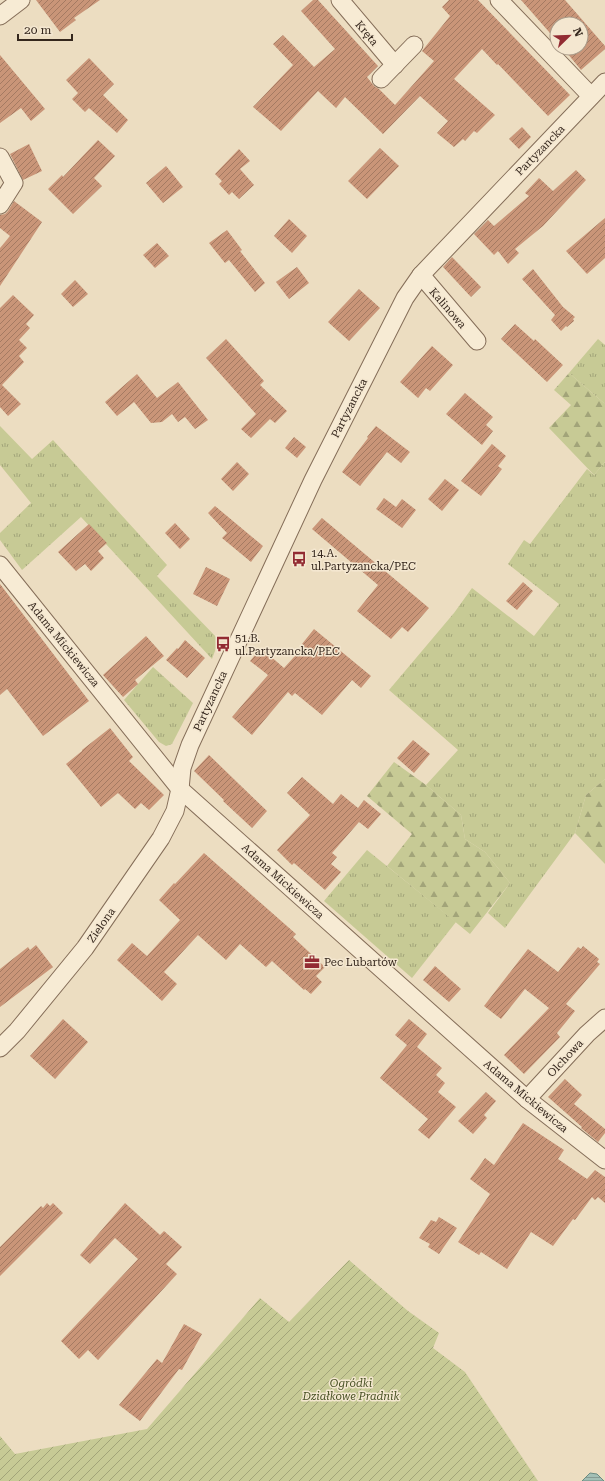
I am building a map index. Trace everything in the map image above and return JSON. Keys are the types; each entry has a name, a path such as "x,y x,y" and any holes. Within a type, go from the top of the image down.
{"street":[{"path":"0,16 21,0"},
{"name":"Kręta","path":"340,0 395,65"},
{"path":"499,0 592,96"},
{"path":"381,79 414,45"},
{"name":"Partyzancka","path":"180,789 182,768 190,745 310,487 405,298 421,275 605,82"},
{"path":"0,157 14,183 0,205"},
{"name":"Kalinowa","path":"421,275 477,341"},
{"name":"Adama Mickiewicza","path":"0,565 180,789 527,1099 605,1160"},
{"name":"Zielona","path":"0,1048 17,1030 94,935 162,838 175,812 180,789"},
{"name":"Olchowa","path":"527,1099 586,1034 605,1018"}],"green space":[{"path":"598,339 605,345 605,404 569,373"},
{"path":"569,373 605,404 605,462 594,475 549,428 571,405 554,390"},
{"path":"0,426 32,459 53,440 167,565 157,576 219,640 212,659 81,517 22,570 0,540 0,533 31,503 0,465"},
{"path":"605,462 605,779 586,795 575,833 505,928 488,913 510,883 485,852 465,839 461,815 426,785 458,750 389,690 454,613 472,588 534,636 559,604 508,564 524,540 530,544 587,469 594,475"},
{"path":"153,667 193,703 172,744 166,746 159,742 124,700"},
{"path":"394,762 426,785 461,815 465,839 485,852 510,883 470,934 387,866 412,834 367,796"},
{"path":"605,779 605,864 575,833 586,795"},
{"path":"367,850 456,922 412,978 324,901"},
{"name":"Ogródki Działkowe Pradnik","path":"349,1260 408,1311 439,1333 433,1348 465,1372 538,1481 0,1481 0,1436 15,1454 147,1429 260,1298 289,1322"}],"water":[{"path":"590,1473 597,1474 604,1481 582,1481"}],"building":[{"path":"36,0 100,0 74,18 76,20 60,32"},
{"path":"313,0 318,0 378,66 367,77 374,86 395,105 434,61 422,51 450,16 442,7 449,0 478,0 570,95 548,116 482,49 454,79 495,115 477,133 474,131 465,141 463,139 454,147 437,133 448,121 420,96 383,134 345,97 336,108 318,91 281,131 253,107 293,65 273,44 283,35 314,67 335,49 301,11"},
{"path":"521,0 565,0 579,16 549,16 549,32"},
{"path":"589,28 605,46 605,49 581,70 570,56 589,56"},
{"path":"0,55 45,109 31,121 21,108 0,123"},
{"path":"89,58 114,84 103,95 128,120 117,133 89,108 85,112 72,99 78,93 66,80"},
{"path":"522,127 531,137 519,149 509,139"},
{"path":"98,140 115,156 94,178 102,186 73,214 48,189 62,175 63,177"},
{"path":"29,144 42,171 23,180 10,154"},
{"path":"380,148 399,166 367,199 348,181"},
{"path":"239,149 250,161 240,169 254,185 239,199 232,192 229,195 219,184 222,181 215,174"},
{"path":"166,166 183,187 163,203 146,183"},
{"path":"576,170 586,180 543,226 515,249 519,253 508,264 498,251 494,255 474,234 488,220 494,226 529,196 525,193 539,178 553,191"},
{"path":"14,201 42,222 0,286 0,248 10,236 0,228 0,215 5,214 8,211"},
{"path":"605,218 605,258 587,274 566,251"},
{"path":"289,219 307,236 292,253 274,236"},
{"path":"227,230 242,250 240,251 265,283 255,292 229,260 225,263 209,243"},
{"path":"157,243 169,256 155,268 143,255"},
{"path":"452,257 481,287 471,297 443,267"},
{"path":"297,267 309,283 289,299 276,282"},
{"path":"533,269 563,307 575,317 573,319 574,321 561,331 551,320 555,315 522,279"},
{"path":"75,280 88,294 73,307 61,294"},
{"path":"359,289 380,308 349,341 328,322"},
{"path":"13,295 34,315 26,324 30,328 19,340 27,348 19,356 24,362 2,385 21,404 8,416 0,407 0,308"},
{"path":"515,324 534,341 535,339 563,365 547,382 501,339"},
{"path":"226,339 264,381 260,385 287,411 275,423 270,419 251,438 241,429 256,414 206,358"},
{"path":"432,346 453,365 430,391 426,388 418,398 400,382"},
{"path":"137,374 157,398 178,382 208,420 195,429 185,417 178,422 172,414 162,422 151,423 134,402 117,416 105,402"},
{"path":"465,393 493,417 486,425 493,431 482,445 446,414"},
{"path":"376,426 410,452 401,463 387,452 360,486 342,472"},
{"path":"294,437 306,447 297,458 285,448"},
{"path":"492,444 506,456 498,466 502,469 481,496 461,481"},
{"path":"237,462 249,474 233,491 221,479"},
{"path":"445,479 459,490 442,511 428,499"},
{"path":"384,498 396,507 402,499 416,510 402,528 376,509"},
{"path":"215,506 263,546 251,562 222,538 227,533 208,513"},
{"path":"322,518 429,608 408,632 402,627 391,639 357,611 378,585 312,529"},
{"path":"175,523 190,539 180,549 165,533"},
{"path":"89,524 107,543 98,551 104,558 91,571 85,564 76,571 58,552"},
{"path":"206,567 230,579 217,606 193,594"},
{"path":"523,582 533,591 517,610 506,601"},
{"path":"0,584 89,701 43,736 7,689 0,695"},
{"path":"314,629 371,676 361,688 352,680 322,715 295,693 292,696 288,692 252,735 232,717 268,675 250,661 261,648 284,668 304,646 302,644"},
{"path":"146,636 164,656 135,680 138,684 123,697 103,675"},
{"path":"185,640 205,658 187,678 166,660"},
{"path":"110,728 133,757 129,761 164,795 149,810 141,803 135,809 118,793 101,807 66,764"},
{"path":"413,740 430,754 414,773 397,758"},
{"path":"209,755 267,811 252,828 194,771"},
{"path":"302,777 333,804 341,794 358,808 364,800 381,814 368,829 359,822 332,853 337,857 331,864 341,872 325,890 294,863 292,865 277,850 310,815 287,793"},
{"path":"204,853 296,934 293,937 325,967 316,976 322,982 311,994 305,989 304,990 272,961 266,967 240,944 226,960 198,935 164,972 177,984 162,1001 117,960 132,943 147,956 180,920 159,900"},
{"path":"36,945 53,967 0,1007 0,969 28,947 30,950"},
{"path":"583,946 599,959 597,962 600,964 566,1004 575,1011 557,1033 560,1037 524,1074 504,1055 549,1008 525,989 501,1019 484,1006 528,949 558,972 578,947 581,949"},
{"path":"435,966 461,989 449,1002 423,980"},
{"path":"63,1019 88,1042 55,1079 30,1056"},
{"path":"409,1019 427,1034 417,1047 442,1068 436,1075 445,1083 438,1092 456,1107 429,1139 418,1130 428,1119 380,1078 407,1045 395,1035"},
{"path":"565,1079 582,1095 574,1104 605,1129 605,1133 598,1142 548,1097"},
{"path":"486,1092 496,1101 484,1115 487,1118 473,1134 458,1121"},
{"path":"523,1123 564,1150 558,1159 587,1179 595,1170 605,1177 605,1203 598,1197 595,1200 592,1197 553,1246 531,1232 507,1269 481,1252 479,1255 458,1242 490,1194 470,1179 485,1158 494,1165"},
{"path":"47,1203 50,1206 53,1203 63,1213 0,1276 0,1247 41,1206 43,1208"},
{"path":"125,1203 160,1235 164,1231 182,1247 166,1264 177,1274 98,1360 88,1350 79,1359 61,1341 138,1259 115,1238 90,1264 80,1255"},
{"path":"439,1217 457,1228 439,1254 428,1247 430,1244 419,1238 431,1220 436,1222"},
{"path":"184,1324 202,1334 182,1370 179,1369 140,1421 119,1405 157,1359 162,1363"}],"place":[{"name":"14.A. ul.Partyzancka/PEC","path":"299,559"},
{"name":"51.B. ul.Partyzancka/PEC","path":"223,644"},
{"name":"Pec Lubartów","path":"312,962"}]}
